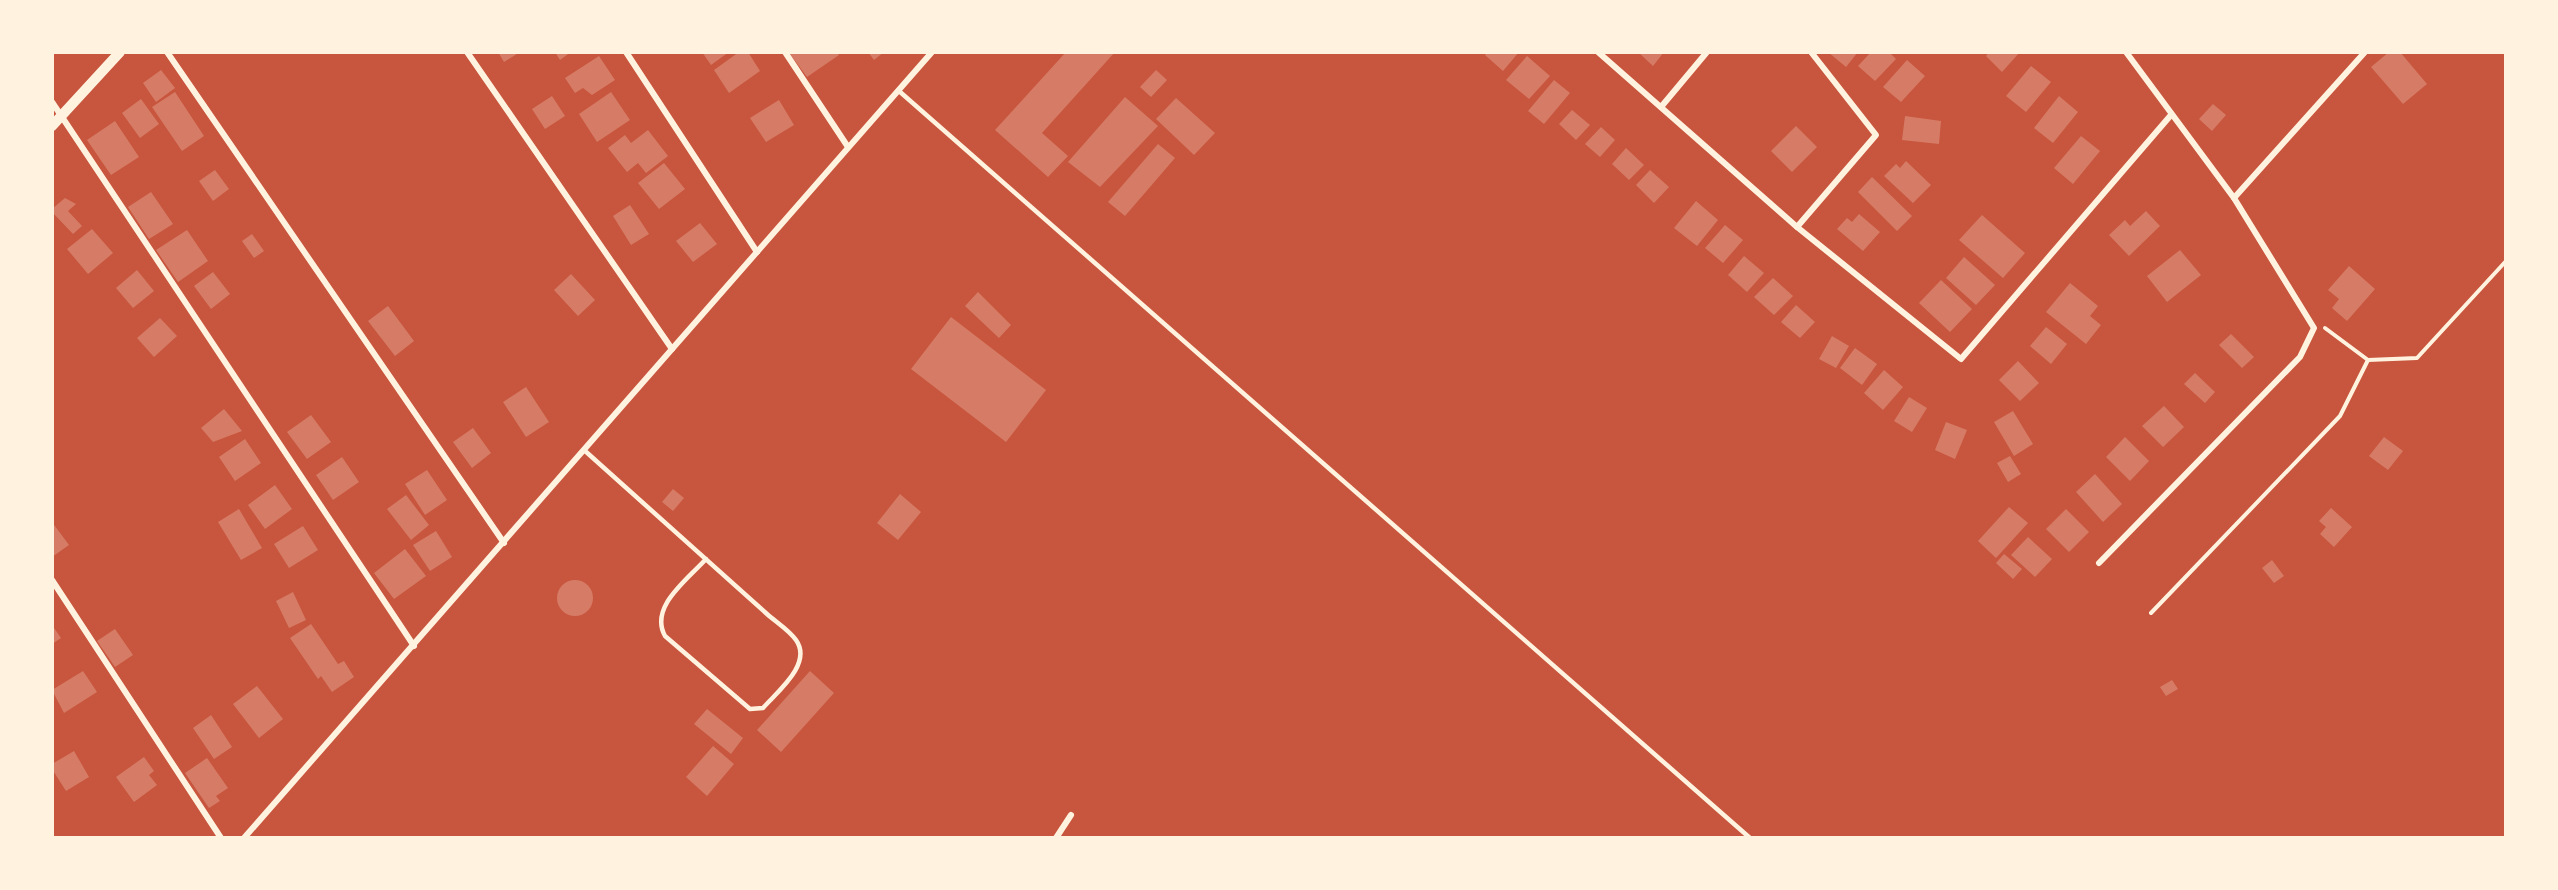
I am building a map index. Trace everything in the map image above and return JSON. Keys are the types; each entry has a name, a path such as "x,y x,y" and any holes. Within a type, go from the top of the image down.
{"street":[{"path":"52,126 120,52"},
{"path":"167,52 504,543"},
{"path":"467,52 672,349"},
{"path":"626,52 757,252"},
{"path":"785,52 848,147"},
{"path":"244,837 414,646 932,52"},
{"path":"1598,52 1797,227 1961,359 2171,115"},
{"path":"1661,107 1707,52"},
{"path":"1797,227 1876,135 1811,52"},
{"path":"2099,563 2300,357 2314,328 2234,198 2126,52"},
{"path":"2234,198 2365,52"},
{"path":"52,102 414,646"},
{"path":"52,580 221,837"},
{"path":"1056,837 1071,815"}],"lane":[{"path":"898,91 1750,837"},
{"path":"584,450 706,559 796,641 800,660 797,669 763,708 750,709 665,636 660,626 660,613 667,602 706,559"}],"path":[{"path":"2303,312 2368,360 2418,358 2505,261"},
{"path":"2151,614 2340,416 2368,360"}],"building":[{"path":"498,52 520,52 504,62"},
{"path":"555,52 571,52 560,60"},
{"path":"702,52 729,52 711,65"},
{"path":"739,52 748,52 760,71 729,93 714,70"},
{"path":"792,52 837,52 839,55 807,77 790,54"},
{"path":"868,52 884,52 874,60"},
{"path":"1066,52 1115,52 1042,133 1068,156 1048,177 995,130"},
{"path":"1487,52 1519,52 1503,71 1485,55"},
{"path":"1638,52 1664,52 1653,66"},
{"path":"1828,52 1858,52 1846,67"},
{"path":"1871,52 1889,52 1896,59 1875,81 1858,66"},
{"path":"1989,52 2020,52 2002,72 1986,56"},
{"path":"2389,52 2400,52 2427,84 2403,104 2371,67"},
{"path":"599,56 615,80 592,95 583,88 575,93 565,78"},
{"path":"1527,56 1550,76 1529,99 1506,80"},
{"path":"1907,60 1925,76 1901,102 1883,87"},
{"path":"2031,66 2051,82 2026,112 2006,96"},
{"path":"161,70 175,88 156,102 143,83"},
{"path":"1156,70 1167,80 1151,97 1140,87"},
{"path":"1554,80 1570,93 1544,124 1528,111"},
{"path":"175,92 204,136 182,151 152,107"},
{"path":"611,92 630,120 597,142 579,114"},
{"path":"552,96 565,116 545,129 532,109"},
{"path":"2059,96 2078,112 2053,143 2034,128"},
{"path":"1125,97 1158,126 1100,187 1068,162"},
{"path":"1176,98 1215,133 1194,155 1156,119"},
{"path":"141,99 159,124 140,138 122,113"},
{"path":"779,100 794,125 766,142 750,118"},
{"path":"2213,104 2226,115 2212,131 2199,119"},
{"path":"1572,110 1590,125 1576,140 1559,124"},
{"path":"1905,116 1941,121 1939,144 1902,140"},
{"path":"115,121 139,157 111,175 87,140"},
{"path":"1796,126 1817,147 1792,172 1771,151"},
{"path":"1601,127 1615,140 1600,157 1585,144"},
{"path":"648,130 668,156 646,173 638,163 627,172 608,148 625,135 631,143"},
{"path":"2081,136 2100,151 2073,184 2054,168"},
{"path":"1158,144 1175,158 1125,216 1108,202"},
{"path":"1626,148 1644,165 1629,180 1612,164"},
{"path":"1906,161 1931,185 1913,203 1884,176 1896,164 1900,168"},
{"path":"664,163 685,189 659,209 638,183"},
{"path":"215,170 229,189 213,201 199,181"},
{"path":"1650,170 1669,187 1654,203 1636,185"},
{"path":"1872,177 1912,216 1897,231 1858,192"},
{"path":"151,192 173,224 149,239 128,207"},
{"path":"65,198 76,204 68,211 82,226 73,234 52,212 52,209"},
{"path":"1696,201 1718,220 1697,246 1674,228"},
{"path":"630,205 649,234 631,245 613,216"},
{"path":"2146,211 2160,226 2129,256 2109,235 2125,220 2130,226"},
{"path":"1859,214 1880,232 1863,251 1837,229 1847,218 1852,222"},
{"path":"1982,215 2025,253 2003,278 1959,240"},
{"path":"700,223 717,244 693,262 676,241"},
{"path":"1725,225 1743,240 1723,263 1705,248"},
{"path":"92,229 113,253 88,274 67,249"},
{"path":"187,230 208,261 178,282 156,250"},
{"path":"252,234 264,251 254,258 242,241"},
{"path":"2180,250 2201,275 2167,302 2147,276"},
{"path":"1744,256 1764,273 1747,292 1728,275"},
{"path":"1964,257 1995,285 1976,305 1946,278"},
{"path":"2349,266 2375,289 2347,321 2332,308 2339,299 2328,290"},
{"path":"137,270 154,291 133,308 116,288"},
{"path":"213,272 230,294 211,309 194,286"},
{"path":"571,274 595,300 578,316 554,290"},
{"path":"1773,278 1793,296 1774,315 1754,297"},
{"path":"1941,280 1972,309 1950,332 1919,303"},
{"path":"2070,283 2098,306 2090,316 2101,325 2086,344 2046,312"},
{"path":"978,292 1011,325 999,338 965,306"},
{"path":"1796,305 1815,322 1800,338 1781,322"},
{"path":"388,306 414,341 395,356 368,321"},
{"path":"951,317 1046,390 1006,442 911,369"},
{"path":"160,318 177,336 154,357 137,338"},
{"path":"2046,327 2067,344 2051,364 2030,346"},
{"path":"2231,334 2254,357 2242,368 2219,345"},
{"path":"1832,336 1849,346 1836,368 1819,359"},
{"path":"1855,348 1877,364 1862,385 1840,368"},
{"path":"2018,361 2039,383 2020,401 1999,380"},
{"path":"1884,370 1903,387 1883,410 1864,393"},
{"path":"2195,373 2215,392 2205,403 2184,384"},
{"path":"526,387 549,422 526,437 503,402"},
{"path":"1909,397 1927,408 1912,432 1894,421"},
{"path":"2164,406 2184,427 2163,447 2142,426"},
{"path":"224,409 242,431 213,442 201,428"},
{"path":"2013,411 2033,444 2014,456 1994,422"},
{"path":"311,415 331,442 307,459 287,432"},
{"path":"1946,422 1967,430 1955,459 1935,450"},
{"path":"473,428 491,453 472,468 453,442"},
{"path":"2125,437 2149,461 2130,481 2106,457"},
{"path":"2384,437 2403,451 2388,470 2369,456"},
{"path":"245,439 261,463 235,481 219,457"},
{"path":"2010,456 2021,474 2008,482 1997,463"},
{"path":"342,457 359,482 333,500 316,475"},
{"path":"427,470 447,500 425,515 405,484"},
{"path":"2095,474 2122,504 2103,522 2076,492"},
{"path":"275,485 292,509 265,529 248,505"},
{"path":"673,489 684,498 673,511 662,502"},
{"path":"900,494 921,512 898,540 877,523"},
{"path":"406,495 429,525 411,540 387,509"},
{"path":"2009,507 2028,523 1996,558 1978,541"},
{"path":"2331,508 2352,527 2334,547 2320,534 2326,527 2319,521"},
{"path":"239,509 262,548 241,560 218,522"},
{"path":"2066,509 2089,532 2069,552 2046,529"},
{"path":"52,522 69,545 52,557"},
{"path":"303,526 318,550 289,568 274,544"},
{"path":"436,531 452,557 430,571 413,545"},
{"path":"2028,537 2052,559 2035,577 2011,555"},
{"path":"405,549 426,576 394,599 374,573"},
{"path":"2004,554 2022,569 2013,579 1996,563"},
{"path":"2272,560 2284,576 2274,583 2262,568"},
{"path":"575,580 588,585 593,598 588,611 575,616 562,611 557,598 562,585"},
{"path":"293,592 306,620 289,628 276,601"},
{"path":"311,624 338,664 344,661 354,677 332,692 321,676 318,679 290,638"},
{"path":"52,625 61,638 52,644"},
{"path":"115,629 133,655 115,667 97,641"},
{"path":"83,671 97,692 64,713 52,690"},
{"path":"810,671 834,693 781,752 757,730"},
{"path":"2172,680 2178,689 2166,696 2160,687"},
{"path":"257,686 283,719 259,738 233,704"},
{"path":"707,709 743,738 731,754 694,724"},
{"path":"211,715 232,747 214,759 193,728"},
{"path":"713,746 734,764 707,796 686,777"},
{"path":"74,751 89,777 66,791 52,769 52,764"},
{"path":"144,757 154,771 149,775 157,785 134,802 116,777"},
{"path":"207,758 228,788 216,796 220,801 209,808 185,773"}]}
